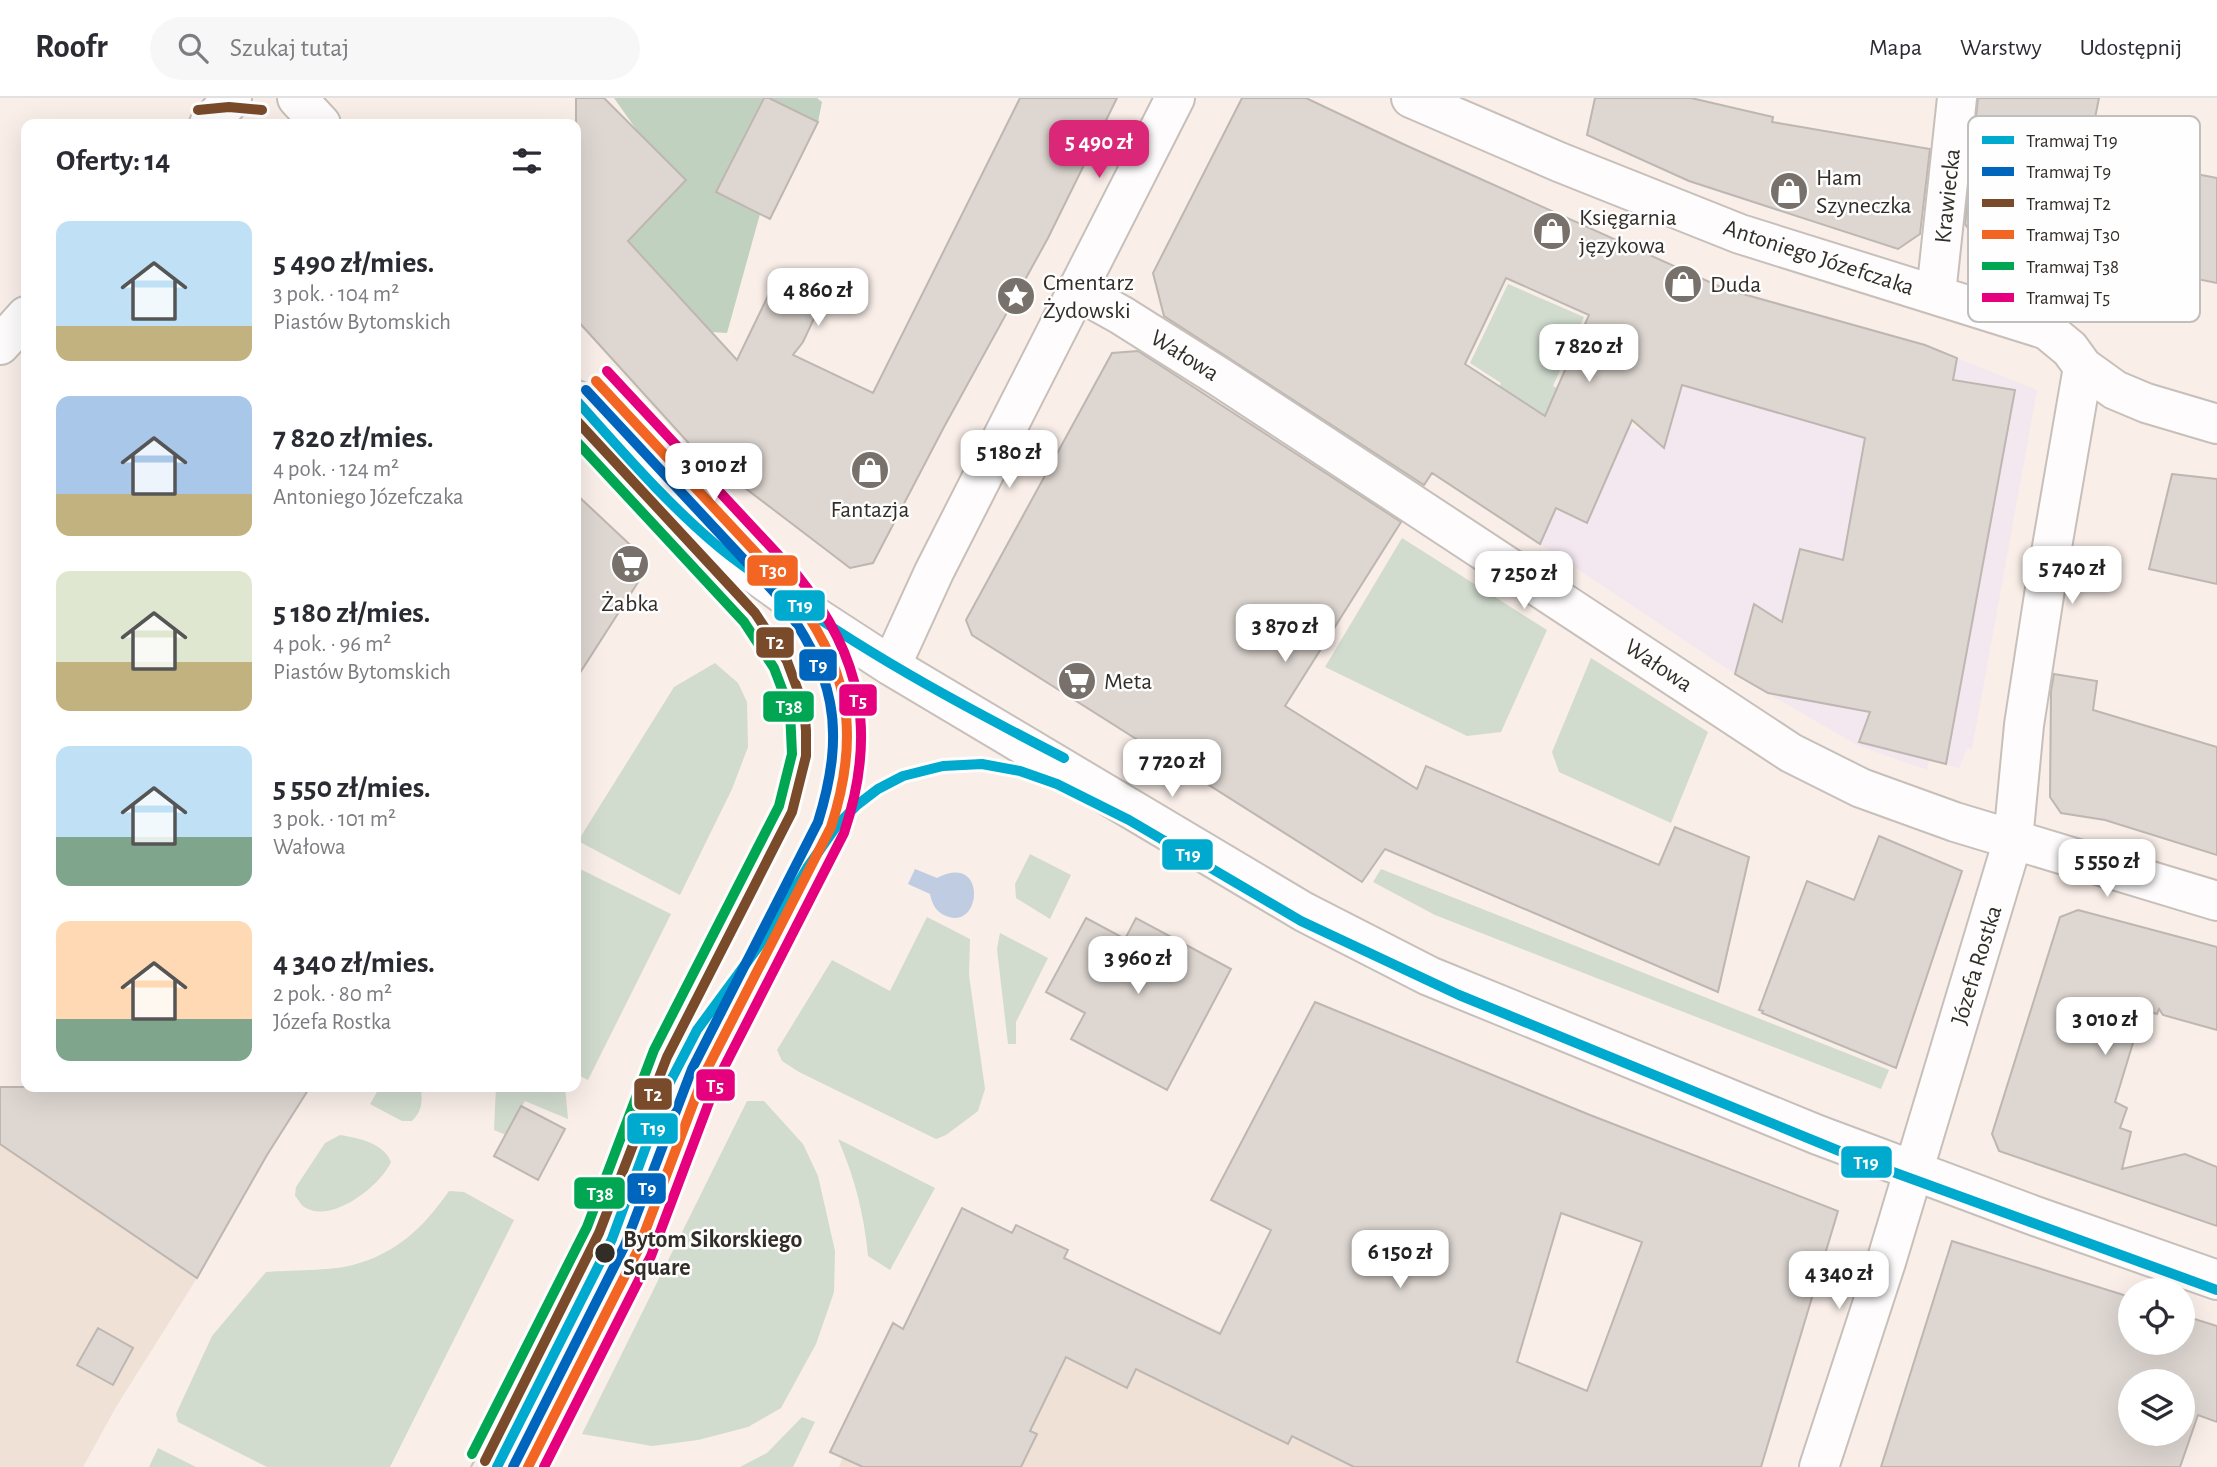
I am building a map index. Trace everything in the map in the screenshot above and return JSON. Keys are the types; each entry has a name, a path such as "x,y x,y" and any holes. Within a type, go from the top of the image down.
{"street":[{"path":"213,119 232,98"},
{"path":"297,98 316,119"},
{"path":"891,666 934,572 1175,98"},
{"name":"Antoniego Józefczaka","path":"1411,98 1559,162 1740,234 1968,304"},
{"name":"Krawiecka","path":"1936,294 1957,98"},
{"name":"Wałowa","path":"1076,290 1221,378 1791,753 1861,788 2013,840 2217,901"},
{"path":"0,345 21,322"},
{"name":"Antoniego Józefczaka","path":"2022,322 2046,330 2070,349 2083,367 2115,390 2146,403 2217,424"},
{"name":"Józefa Rostka","path":"1819,1467 1886,1262 2013,840 2026,711 2046,576 2083,367"},
{"path":"581,405 674,507 715,544 811,614 891,666 1304,912 1429,976 1913,1171 2217,1280"}],"shaded area":[{"path":"1508,284 1584,317 1553,386 1594,407 1573,455 1493,402 1501,383 1470,363"},
{"path":"1931,348 2037,390 1972,749 1967,748 1959,768 1929,760 1927,770 1857,745 1735,674 1540,544 1556,508 1587,522 1616,458 1613,444 1620,425 1646,432 1682,385 1827,427 1829,425 1884,437 1863,448 1843,559 1889,570"},
{"path":"1402,538 1547,630 1501,732 1467,736 1325,667"},
{"path":"1591,658 1708,732 1671,823 1559,772 1552,752"},
{"path":"715,663 738,683 747,702 748,747 732,789 680,895 581,843 581,836 674,687"},
{"path":"1030,854 1071,875 1050,919 1016,898 1015,884"},
{"path":"581,869 671,914 588,1080 581,1076"},
{"path":"1381,869 1889,1070 1881,1089 1435,915 1373,882"},
{"path":"927,917 970,939 969,975 985,1089 978,1111 946,1135 936,1139 799,1072 782,1061 777,1050 832,960 890,991"},
{"path":"1000,933 1048,958 1016,1022 1016,1044 1008,1044 997,949"},
{"path":"377,1092 422,1092 421,1105 412,1121 402,1121 370,1104"},
{"path":"496,1092 565,1092 568,1119 525,1101 506,1135 494,1130"},
{"path":"747,1101 764,1101 803,1144 818,1176 835,1251 834,1292 816,1344 781,1408 748,1427 698,1440 652,1446 582,1434"},
{"path":"340,1135 377,1146 391,1162 377,1181 354,1200 329,1211 306,1208 295,1196 296,1187 325,1143"},
{"path":"838,1139 935,1188 890,1270 868,1256 858,1196"},
{"path":"0,1144 197,1278 116,1407 83,1467 0,1467"},
{"path":"449,1191 464,1192 514,1220 390,1467 267,1467 178,1422 176,1414 212,1336 266,1272 334,1268 353,1265 383,1254 419,1228"},
{"path":"962,1208 1012,1233 1016,1225 1068,1250 1064,1259 1165,1308 1222,1332 1191,1396 1287,1444 1292,1436 1354,1467 839,1467 893,1323 903,1328"},
{"path":"802,1417 815,1422 793,1467 740,1467 767,1453"},
{"path":"158,1448 196,1467 149,1467"}],"green space":[{"path":"614,98 763,98 716,191 760,214 727,333 711,332 618,229 640,228 677,189 655,149 638,132"},
{"path":"769,98 817,98 822,102 818,122"}],"water":[{"path":"915,869 937,878 953,872 965,875 972,882 974,892 973,903 967,913 958,918 940,912 933,904 930,894 908,884"}],"building":[{"path":"576,98 604,98 686,180 628,241 737,360 781,269 827,291 803,342 793,355 873,393 1020,98 1117,98 1048,238 873,563 850,568 694,449 581,325 581,119 576,119"},
{"path":"764,98 818,122 770,219 716,192"},
{"path":"1242,98 1306,98 1725,289 1925,345 1957,358 1953,380 2015,390 1946,764 1859,742 1870,712 1768,693 1735,674 1754,604 1782,622 1800,549 1843,560 1865,438 1682,385 1664,448 1632,420 1587,523 1556,508 1540,544 1432,473 1424,485 1164,316 1153,273","holes":["1506,278 1589,315 1545,416 1465,364"]},
{"path":"1595,98 1691,98 1773,117 1772,122 1930,149 1920,234 1898,249 1689,181 1587,135"},
{"path":"1978,98 2099,98 2095,116 1976,116"},
{"path":"2200,175 2217,178 2217,283 2200,280"},
{"path":"1968,195 1968,228 1965,224"},
{"path":"1138,351 1401,522 1285,706 1417,789 1426,766 1659,865 1675,827 1749,857 1718,992 1385,849 1362,882 972,635 966,620 1112,353"},
{"path":"2172,474 2217,479 2217,584 2149,569"},
{"path":"581,499 641,555 642,576 581,671"},
{"path":"2054,674 2097,681 2093,710 2217,747 2217,855 2105,820 2061,813 2050,797 2051,691"},
{"path":"1879,836 1962,871 1896,1068 1759,1010 1807,881 1854,900"},
{"path":"2078,910 2217,947 2217,1030 2163,1015 2159,1009 2157,1014 2143,1010 2115,1102 2127,1108 2120,1128 2131,1132 2122,1169 2185,1154 2217,1167 2217,1226 1999,1151 1992,1134 2060,917"},
{"path":"1086,918 1125,939 1136,918 1231,969 1167,1090 1071,1039 1085,1013 1046,992"},
{"path":"1315,1002 1590,1115 1838,1211 1761,1467 1354,1467 1292,1436 1288,1444 1136,1369 1127,1388 1066,1357 1030,1431 1037,1434 1021,1467 863,1467 830,1452 893,1323 903,1329 962,1208 1012,1233 1016,1225 1068,1250 1064,1258 1220,1334 1271,1230 1211,1200","holes":["1561,1213 1642,1242 1587,1391 1517,1362"]},
{"path":"0,1087 21,1087 21,1092 307,1092 267,1155 197,1278 0,1144"},
{"path":"521,1106 565,1129 538,1180 494,1156"},
{"path":"1952,1241 2118,1293 2118,1355 2195,1355 2195,1319 2217,1326 2217,1422 2198,1415 2195,1424 2195,1369 2118,1369 2118,1446 2187,1446 2180,1467 1881,1467"},
{"path":"98,1328 133,1348 113,1385 77,1365"}],"tram line":[{"name":"T2","path":"198,110 229,107 262,110"},
{"name":"T5","path":"544,1467 651,1256 717,1081 844,833 860,762 858,698 850,667 837,636 819,606 797,575 607,371"},
{"name":"T30","path":"528,1467 638,1250 704,1075 831,827 841,792 846,760 844,700 824,643 807,614 786,585 596,381"},
{"name":"T9","path":"513,1467 625,1245 692,1069 818,822 832,758 830,702 812,650 796,623 776,594 586,390"},
{"name":"T19","path":"581,406 645,477 720,548 747,569 892,664 1064,758"},
{"name":"T2","path":"485,1461 599,1233 667,1057 792,812 806,756 804,707 787,661 755,613 581,425"},
{"name":"T38","path":"472,1454 587,1227 654,1050 779,806 792,754 790,710 774,668 744,622 581,446"},
{"name":"T19","path":"497,1467 612,1239 669,1084 697,1030 764,939 807,868 838,824 878,789 903,776 943,766 982,764 1020,771 1057,784 1129,820 1301,921 1459,995 1871,1164 2217,1290"},
{"path":"471,1467 679,1063"}],"place":[{"name":"Ham Szyneczka","path":"1789,191"},
{"name":"Księgarnia językowa","path":"1552,231"},
{"name":"Duda","path":"1683,284"},
{"name":"Cmentarz Żydowski","path":"1016,296"},
{"name":"Fantazja","path":"870,470"},
{"name":"Żabka","path":"630,564"},
{"name":"Meta","path":"1077,681"},
{"name":"Bytom Sikorskiego Square","path":"605,1253"}]}
